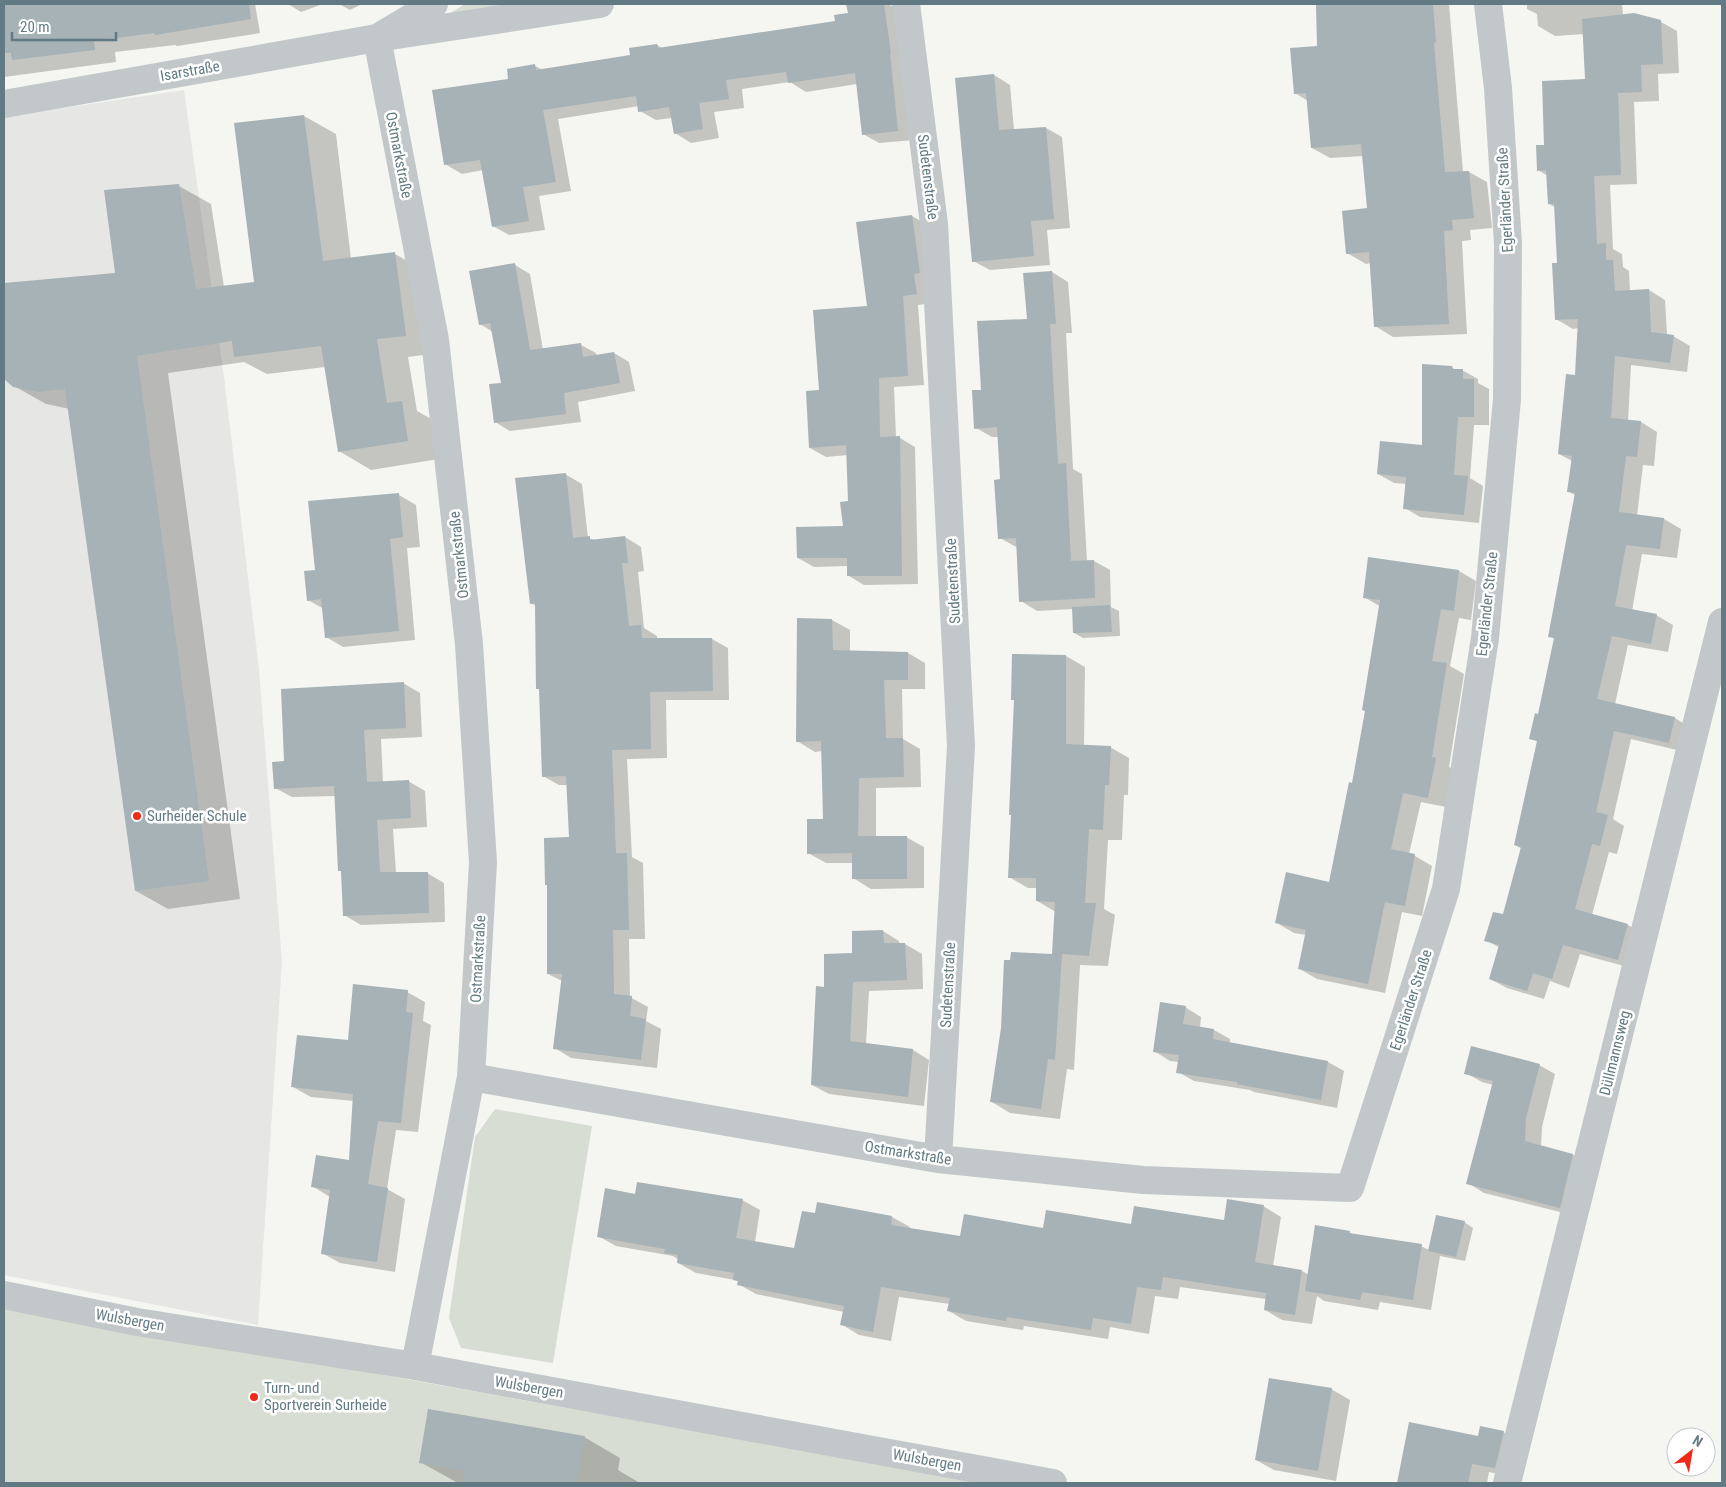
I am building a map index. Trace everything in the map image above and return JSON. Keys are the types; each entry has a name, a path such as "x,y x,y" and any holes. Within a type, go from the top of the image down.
{"street":[{"name":"Isarstraße","path":"377,38 434,4"},
{"name":"Isarstraße","path":"4,104 377,38 600,4"},
{"name":"Sudetenstraße","path":"906,4 934,224 961,746 938,1159"},
{"name":"Egerländer Straße","path":"1350,1188 1446,889 1485,638 1507,399 1508,273 1508,244 1498,88 1488,4"},
{"name":"Ostmarkstraße","path":"377,38 435,340 469,644 483,862 471,1077 415,1366"},
{"name":"Düllmannsweg","path":"1507,1483 1722,622"},
{"name":"Ostmarkstraße","path":"471,1077 938,1159 1143,1180 1350,1188"},
{"name":"Wulsbergen","path":"4,1295 136,1322 415,1366 1053,1483"}],"shaded area":[{"path":"465,4 539,4 439,20"},
{"name":"Surheider Schule","path":"184,90 224,377 259,669 282,962 258,1325 4,1275 4,117"},
{"path":"495,1109 592,1126 553,1363 461,1348 449,1318 475,1137"},
{"name":"Turn- und Sportverein Surheide","path":"4,1307 985,1483 4,1483"}],"building":[{"path":"4,4 249,4 251,19 155,35 154,33 94,41 95,50 12,60 11,53 4,53"},
{"path":"846,4 884,4 891,53 898,131 862,135 855,73 788,83 786,72 726,80 729,99 699,103 703,129 674,134 669,107 638,112 636,96 543,110 556,182 523,187 529,221 492,227 480,160 444,165 432,90 508,79 507,69 535,64 536,70 630,55 629,48 657,44 658,48 835,21 834,15 848,13"},
{"path":"1316,4 1433,4 1436,42 1434,43 1445,172 1469,171 1474,218 1452,220 1453,230 1444,231 1449,324 1374,327 1369,252 1346,254 1342,211 1367,208 1361,144 1311,148 1306,93 1294,94 1290,48 1317,46"},
{"path":"1634,13 1661,20 1663,64 1641,65 1642,92 1618,93 1621,175 1594,176 1597,244 1606,243 1606,260 1613,260 1615,291 1649,289 1651,332 1674,335 1670,363 1615,356 1611,418 1641,421 1637,457 1626,456 1619,512 1664,518 1660,549 1626,545 1615,606 1657,614 1651,644 1612,636 1597,699 1675,717 1669,743 1614,731 1596,812 1608,815 1600,846 1592,844 1575,909 1628,924 1618,960 1563,945 1552,979 1533,973 1527,991 1489,979 1499,945 1484,941 1493,912 1503,914 1521,847 1514,845 1537,741 1529,739 1535,713 1538,714 1554,638 1548,637 1575,493 1567,492 1572,456 1558,454 1566,374 1575,375 1578,319 1555,320 1552,263 1557,263 1554,204 1548,204 1546,170 1537,171 1536,145 1544,145 1542,81 1585,79 1582,19"},
{"path":"994,74 999,130 1046,127 1054,219 1031,221 1034,256 972,262 955,78"},
{"path":"304,115 323,261 395,252 406,336 377,339 387,403 402,401 408,441 338,452 321,346 234,357 232,341 137,356 209,881 135,891 65,389 39,392 13,387 4,379 4,283 115,273 104,190 179,184 196,289 254,282 234,123"},
{"path":"912,215 920,273 914,274 917,294 903,296 908,376 879,378 880,437 900,436 902,576 847,576 847,558 797,558 796,527 843,526 840,502 848,501 846,445 809,448 806,391 819,390 813,310 867,306 856,222"},
{"path":"515,263 530,350 581,343 583,357 614,352 620,383 564,393 566,414 494,423 489,384 501,383 490,323 479,325 469,271"},
{"path":"1052,271 1056,324 1050,324 1058,464 1066,463 1071,561 1094,560 1095,598 1019,602 1016,538 998,539 994,480 1000,479 997,427 974,429 972,390 981,390 977,321 1027,319 1023,273"},
{"path":"1422,364 1452,366 1453,369 1463,369 1463,379 1474,379 1474,417 1458,417 1454,475 1468,476 1464,515 1403,509 1406,477 1377,474 1380,441 1422,445"},
{"path":"566,473 573,538 590,536 590,540 625,536 628,563 622,563 629,626 641,625 642,638 712,638 713,691 650,692 651,749 612,750 616,853 627,853 629,930 613,930 614,994 632,996 630,1016 646,1019 641,1060 553,1049 562,974 547,974 547,885 545,885 544,838 569,837 566,776 542,777 539,689 536,689 535,603 530,604 515,478"},
{"path":"399,493 403,537 390,539 399,631 325,638 321,599 307,601 304,571 315,570 308,501"},
{"path":"1368,557 1459,570 1454,611 1441,609 1432,661 1447,663 1432,757 1436,758 1428,798 1403,793 1391,849 1415,854 1405,906 1385,902 1368,984 1298,969 1306,930 1275,923 1286,872 1329,882 1349,782 1352,783 1365,711 1362,710 1380,600 1363,598"},
{"path":"1110,605 1112,632 1073,633 1072,607"},
{"path":"797,618 832,619 833,650 908,652 908,680 884,680 886,738 903,738 904,777 859,778 858,836 907,836 907,879 852,879 852,853 807,854 807,819 823,819 821,741 796,742"},
{"path":"1012,654 1066,655 1066,744 1111,746 1109,785 1105,785 1103,830 1089,829 1085,903 1096,903 1089,956 1062,954 1055,1060 1048,1059 1041,1109 990,1102 1001,1028 1004,960 1010,960 1011,952 1052,954 1055,902 1036,901 1036,878 1008,878 1014,700 1011,700"},
{"path":"404,682 406,728 364,730 367,782 409,780 411,818 377,820 380,872 428,872 429,913 343,916 341,871 338,871 334,786 274,789 272,762 284,761 281,689"},
{"path":"883,930 884,943 905,943 907,980 853,982 850,1041 913,1049 908,1097 811,1085 816,986 824,987 824,954 852,953 852,931"},
{"path":"353,984 408,990 406,1012 413,1013 401,1123 378,1121 368,1184 388,1188 377,1262 321,1254 330,1190 311,1187 316,1155 349,1160 353,1094 291,1087 297,1035 348,1040"},
{"path":"1160,1002 1186,1006 1183,1024 1214,1029 1213,1039 1328,1061 1321,1100 1237,1084 1237,1082 1176,1073 1179,1055 1153,1052"},
{"path":"1471,1046 1540,1064 1526,1118 1525,1141 1573,1154 1560,1208 1466,1184 1493,1081 1464,1074"},
{"path":"637,1182 743,1199 736,1238 794,1248 802,1211 815,1213 817,1202 892,1216 891,1225 960,1236 964,1214 1043,1228 1046,1210 1131,1224 1134,1206 1224,1220 1227,1199 1264,1205 1255,1262 1302,1270 1295,1315 1264,1310 1266,1293 1163,1277 1161,1290 1137,1287 1131,1324 1093,1318 1091,1330 1007,1317 1006,1321 947,1311 950,1298 881,1287 873,1332 840,1325 844,1306 737,1285 738,1281 733,1280 734,1273 677,1263 678,1255 664,1253 665,1249 597,1237 605,1188 635,1194"},
{"path":"1436,1215 1465,1221 1456,1257 1428,1251"},
{"path":"1315,1225 1350,1231 1349,1233 1422,1244 1413,1300 1362,1292 1360,1300 1305,1291"},
{"path":"1269,1378 1332,1388 1318,1471 1255,1460"},
{"path":"428,1409 585,1436 577,1483 463,1483 465,1471 419,1463"},
{"path":"1409,1422 1478,1436 1480,1426 1504,1431 1495,1468 1472,1464 1468,1483 1397,1483"}],"place":[{"name":"Surheider Schule","path":"137,816"},
{"name":"Turn- und Sportverein Surheide","path":"254,1397"}]}
